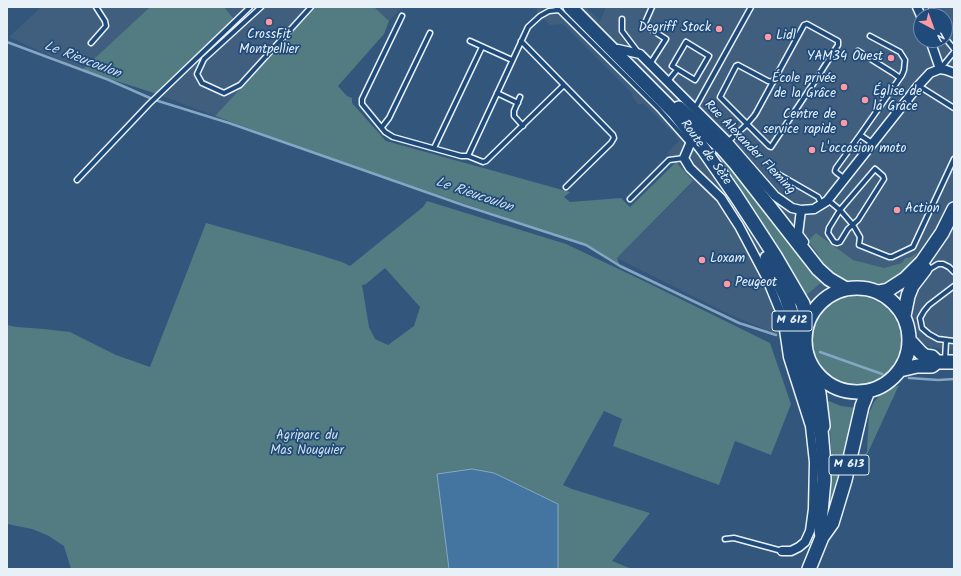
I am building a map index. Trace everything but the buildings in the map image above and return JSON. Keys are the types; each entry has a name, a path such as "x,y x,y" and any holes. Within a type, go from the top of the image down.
{"main road":[{"name":"Route de Sète","path":"577,7 618,49 725,145 736,164 822,273 846,289"},
{"name":"Route de Sète","path":"562,8 675,113 692,148 750,217 775,256 803,304 807,322"},
{"path":"879,292 888,290 905,279 922,262 942,233 954,209"},
{"name":"M 612","path":"750,217 750,226 786,297 791,312 794,331 794,352 818,427 821,430"},
{"path":"904,316 908,296 912,286 932,261 946,241 954,226"},
{"path":"846,289 865,289 879,292 893,302 904,316 908,328 909,340 907,356 900,370 886,383 868,391 850,392 833,387 825,382 812,369 806,354 804,338 807,322 815,309 826,298 839,291 846,289"},
{"path":"909,340 925,356 945,362"},
{"path":"900,370 917,366 932,366 945,362"},
{"name":"M 613","path":"812,369 819,393 823,426 821,430 824,480 820,523 822,537"},
{"name":"M 613","path":"809,569 822,537 832,523 845,480 862,406 868,391"}],"street":[{"path":"933,48 940,69"},
{"path":"618,49 640,54"},
{"name":"Rue Alexander Fleming","path":"640,54 695,108 725,145 775,196 788,206 801,210 814,209 825,202"},
{"path":"825,202 930,73 940,69 954,73"},
{"path":"725,145 715,148 706,141 692,148 690,168 721,198 739,226 766,277 782,316 788,357 810,426 814,462 813,508 810,531 805,542 799,547 792,551 782,551"},
{"path":"801,210 798,234 807,248 808,256"}],"lane":[{"path":"91,43 106,26 105,21 96,7"},
{"path":"77,180 149,104 250,7"},
{"path":"261,7 204,59 197,74 202,83 224,93 240,85 311,7"},
{"path":"650,64 666,39 644,25 652,7"},
{"path":"695,108 752,7"},
{"path":"468,156 528,27 540,16 549,11 562,8"},
{"path":"402,16 362,99 362,104 393,137 461,156 468,156 483,162 488,160 564,85"},
{"path":"622,19 622,31 640,54"},
{"path":"725,145 747,124 756,113 773,82 804,25 807,24 838,41 838,44 817,78 771,147 747,124 720,97 736,66 738,65 768,81 773,82"},
{"path":"382,127 390,118 430,33"},
{"path":"845,179 837,173 836,168 900,78 904,70 905,60 900,52 870,36"},
{"path":"470,42 512,60"},
{"path":"521,42 614,135 611,143 566,187"},
{"path":"686,42 709,56 695,80 677,70 672,66 686,42"},
{"path":"434,148 482,48"},
{"path":"858,51 893,72 900,78"},
{"path":"940,69 954,52"},
{"path":"668,81 677,70"},
{"path":"918,86 954,108"},
{"path":"497,93 518,103"},
{"path":"520,97 514,111 514,116 523,126"},
{"path":"860,135 872,143"},
{"path":"630,199 669,160 692,148"},
{"path":"778,174 840,210 853,225 860,237 859,243 861,247 889,257 911,248 954,159"},
{"path":"872,170 877,170 884,179 866,209 853,225 848,229 840,242 837,243 834,242 827,231 840,210 872,170"},
{"path":"918,277 938,264 943,264 954,272"},
{"path":"954,286 929,305 920,318 922,328 929,334 938,339 954,341"},
{"path":"945,362 946,341"},
{"path":"725,539 734,538 782,551"}],"shaded area":[{"path":"41,7 150,7 82,70 9,37"},
{"path":"224,7 316,7 215,116 157,94 235,19"},
{"path":"374,7 402,7 389,21"},
{"path":"536,7 586,7 600,21 606,7 954,7 954,350 929,347 919,340 911,302 879,271 853,265 779,335 728,314 617,258 693,182 667,153 680,140 644,104 638,104 633,98 632,93 563,24 550,25 537,12"},
{"path":"472,469 494,473 558,504 558,569 449,569 437,474"}],"green space":[{"path":"150,7 224,7 235,20 157,94 82,70"},
{"path":"316,7 374,7 389,21 384,34 338,86 347,96 352,98 352,103 386,141 570,192 564,197 570,202 621,198 630,207 676,162 693,181 617,258 620,266 586,245 318,154 215,116"},
{"path":"708,149 712,149 721,157 824,280 804,297 775,244"},
{"name":"Agriparc du Mas Nouguier","path":"427,201 566,244 770,343 791,404 771,455 735,441 719,485 613,446 622,419 604,411 563,485 650,513 612,561 632,569 71,569 64,546 47,535 32,529 7,524 7,325 70,332 116,355 150,367 206,223 310,252 350,266 423,207","holes":["385,268 420,307 414,326 388,345 375,339 369,327 362,285 366,284"]},
{"path":"816,233 853,260 884,268 902,263 905,258 911,257 918,252 903,272 887,285 880,287 859,282 846,283 826,271 818,254 808,241"},
{"path":"847,296 865,296 881,303 894,316 901,332 901,350 894,366 881,379 865,386 847,386 831,379 818,366 811,350 811,332 818,316 831,303"},
{"path":"899,385 860,470 867,451 869,413 874,402 879,396"},
{"path":"824,399 841,406 856,408 841,475 827,519 832,465 830,431"}],"waterway":[{"name":"Le Rieucoulon","path":"7,42 109,80 150,98"},
{"name":"Le Rieucoulon","path":"155,100 229,123 463,205 586,245 620,266 739,323 776,335"},
{"name":"Le Rieucoulon","path":"820,352 882,374"},
{"name":"Le Rieucoulon","path":"909,378 938,380 954,379"}],"place":[{"name":"CrossFit Montpellier","path":"269,22"},
{"name":"Degriff Stock","path":"719,29"},
{"name":"Lidl","path":"768,37"},
{"name":"YAM34 Ouest","path":"891,58"},
{"name":"École privée de la Grâce","path":"844,87"},
{"name":"Église de la Grâce","path":"865,100"},
{"name":"Centre de service rapide","path":"844,123"},
{"name":"L'occasion moto","path":"812,150"},
{"name":"Action","path":"897,210"},
{"name":"Loxam","path":"702,260"},
{"name":"Peugeot","path":"727,284"}]}
